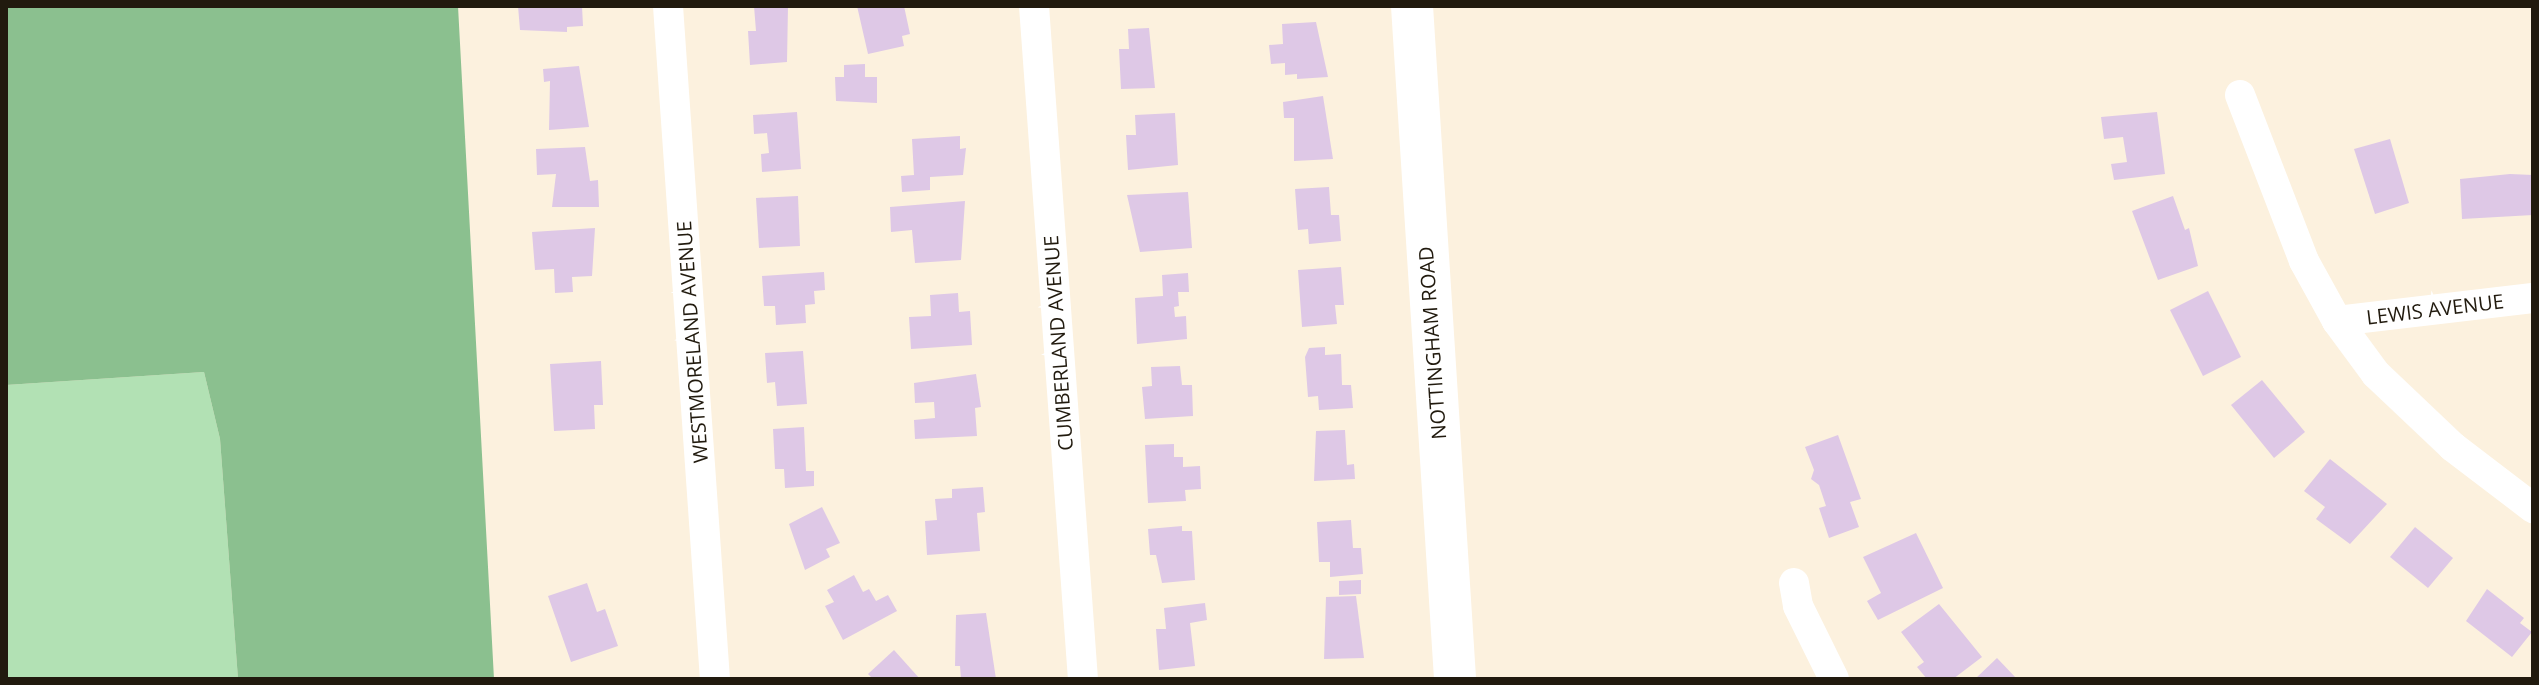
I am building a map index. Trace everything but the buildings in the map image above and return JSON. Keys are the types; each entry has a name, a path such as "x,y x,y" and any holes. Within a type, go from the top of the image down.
{"street":[{"name":"WESTMORELAND AVENUE","path":"668,6 717,677"},
{"name":"CUMBERLAND AVENUE","path":"1034,6 1083,679"},
{"name":"NOTTINGHAM ROAD","path":"1412,6 1455,679"},
{"path":"2240,95 2304,261 2337,321 2376,374 2453,447 2533,508"},
{"name":"LEWIS AVENUE","path":"2337,321 2533,298"},
{"path":"1794,583 1798,606 1834,679"}],"green space":[{"path":"6,6 458,6 494,679 238,679 220,439 204,372 6,385"},
{"path":"204,372 220,439 238,679 6,679 6,385"}]}
